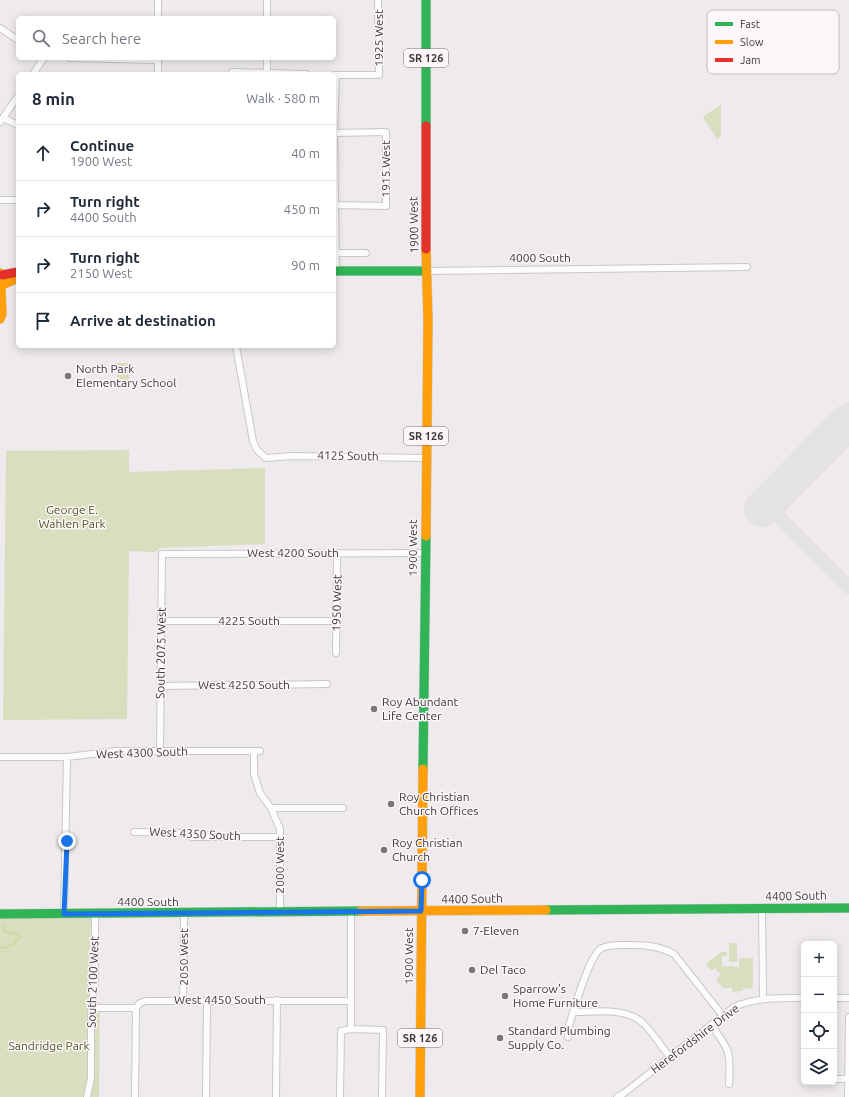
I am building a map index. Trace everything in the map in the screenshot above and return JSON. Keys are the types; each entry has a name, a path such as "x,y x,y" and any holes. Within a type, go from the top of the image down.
{"main road":[{"name":"1900 West","path":"420,1097 427,271 426,0"},
{"name":"4000 South","path":"336,271 427,271"},
{"path":"1,283 16,273"},
{"path":"1,283 16,279"},
{"path":"0,318 2,314 1,283"},
{"name":"4400 South","path":"0,914 280,914 421,911 849,908"}],"street":[{"path":"158,0 158,16"},
{"path":"267,0 267,16"},
{"name":"1925 West","path":"336,75 379,75 378,0"},
{"path":"0,28 16,39"},
{"path":"34,72 43,60"},
{"path":"158,60 158,72"},
{"path":"267,60 267,72"},
{"path":"16,99 2,120 16,124"},
{"name":"1915 West","path":"336,133 386,132 386,206 337,205"},
{"path":"336,181 336,220"},
{"path":"0,200 16,200"},
{"path":"336,253 366,252"},
{"name":"4000 South","path":"427,271 746,267"},
{"name":"4125 South","path":"236,348 254,440 257,450 266,458 292,456 425,458"},
{"name":"1950 West","path":"336,653 337,553"},
{"name":"West 4200 South","path":"162,554 425,553"},
{"name":"South 2075 West","path":"160,751 162,554"},
{"name":"4225 South","path":"161,621 336,621"},
{"name":"West 4250 South","path":"161,686 327,684"},
{"name":"West 4300 South","path":"0,757 67,757 117,751 257,751"},
{"name":"2000 West","path":"257,751 254,774 260,793 271,808 280,829 280,914"},
{"path":"64,914 67,757"},
{"path":"271,808 343,808"},
{"name":"West 4350 South","path":"134,832 181,833 192,837 280,837"},
{"path":"762,908 763,998"},
{"path":"350,1028 351,912"},
{"name":"South 2100 West","path":"87,1097 91,1078 92,1008 95,979 95,914"},
{"name":"2050 West","path":"183,1001 184,914"},
{"path":"568,1037 568,1028 590,963 601,948 612,945 648,945 662,948 674,954 723,1016"},
{"name":"Herefordshire Drive","path":"617,1097 623,1094 734,1007 747,1001 763,998 801,998"},
{"path":"837,998 849,998"},
{"path":"206,1097 207,1000"},
{"path":"276,1097 277,1000"},
{"name":"West 4450 South","path":"92,1008 136,1008 140,1003 146,1001 351,1000"},
{"path":"135,1097 136,1008"},
{"path":"573,1012 623,1013 631,1015 643,1023 670,1057"},
{"path":"848,1097 849,1017"},
{"path":"711,1025 726,1044 730,1053 731,1062 729,1084"},
{"path":"340,1097 341,1031 350,1028 383,1030 382,1097"},
{"path":"837,1079 848,1079"}],"green space":[{"path":"721,105 721,136 717,139 703,117"},
{"path":"117,363 129,363 129,383 117,383"},
{"name":"George E. Wahlen Park","path":"129,450 129,472 265,468 265,544 160,548 155,552 129,551 127,719 3,720 6,451"},
{"name":"Sandridge Park","path":"0,918 91,918 89,1002 100,1002 99,1097 0,1097"},
{"path":"729,943 737,943 737,962 729,962"},
{"path":"721,952 727,952 727,956 722,956 722,966 739,967 739,958 753,958 753,986 750,989 743,988 743,991 732,992 732,988 723,988 716,979 721,975 715,968 711,971 706,964"}],"waterway":[{"path":"0,948 14,944 16,940 20,938 18,934 4,931 3,926"}],"taxiway":[{"path":"766,504 849,587"}],"runway":[{"path":"762,509 849,421"}],"traffic: fast":[{"path":"426,0 426,126"},
{"path":"336,271 427,271"},
{"path":"423,769 426,536"},
{"path":"546,910 849,908"},
{"path":"0,914 361,911"}],"traffic: slow":[{"path":"426,249 428,320 426,536"},
{"path":"0,273 4,281 0,291"},
{"path":"4,284 16,279"},
{"path":"0,319 2,314 1,290"},
{"path":"420,1097 423,769"},
{"path":"361,911 546,910"}],"traffic: jam":[{"path":"426,126 426,249"},
{"path":"2,275 16,272"}],"place":[{"name":"North Park Elementary School","path":"68,376"},
{"name":"Roy Abundant Life Center","path":"374,709"},
{"name":"Roy Christian Church Offices","path":"391,804"},
{"name":"Roy Christian Church","path":"384,850"},
{"name":"7-Eleven","path":"465,931"},
{"name":"Del Taco","path":"472,970"},
{"name":"Sparrow's Home Furniture","path":"505,996"},
{"name":"Standard Plumbing Supply Co.","path":"500,1038"}],"route":[{"path":"67,841 65,858 64,914 280,914 421,911 422,880"}]}
